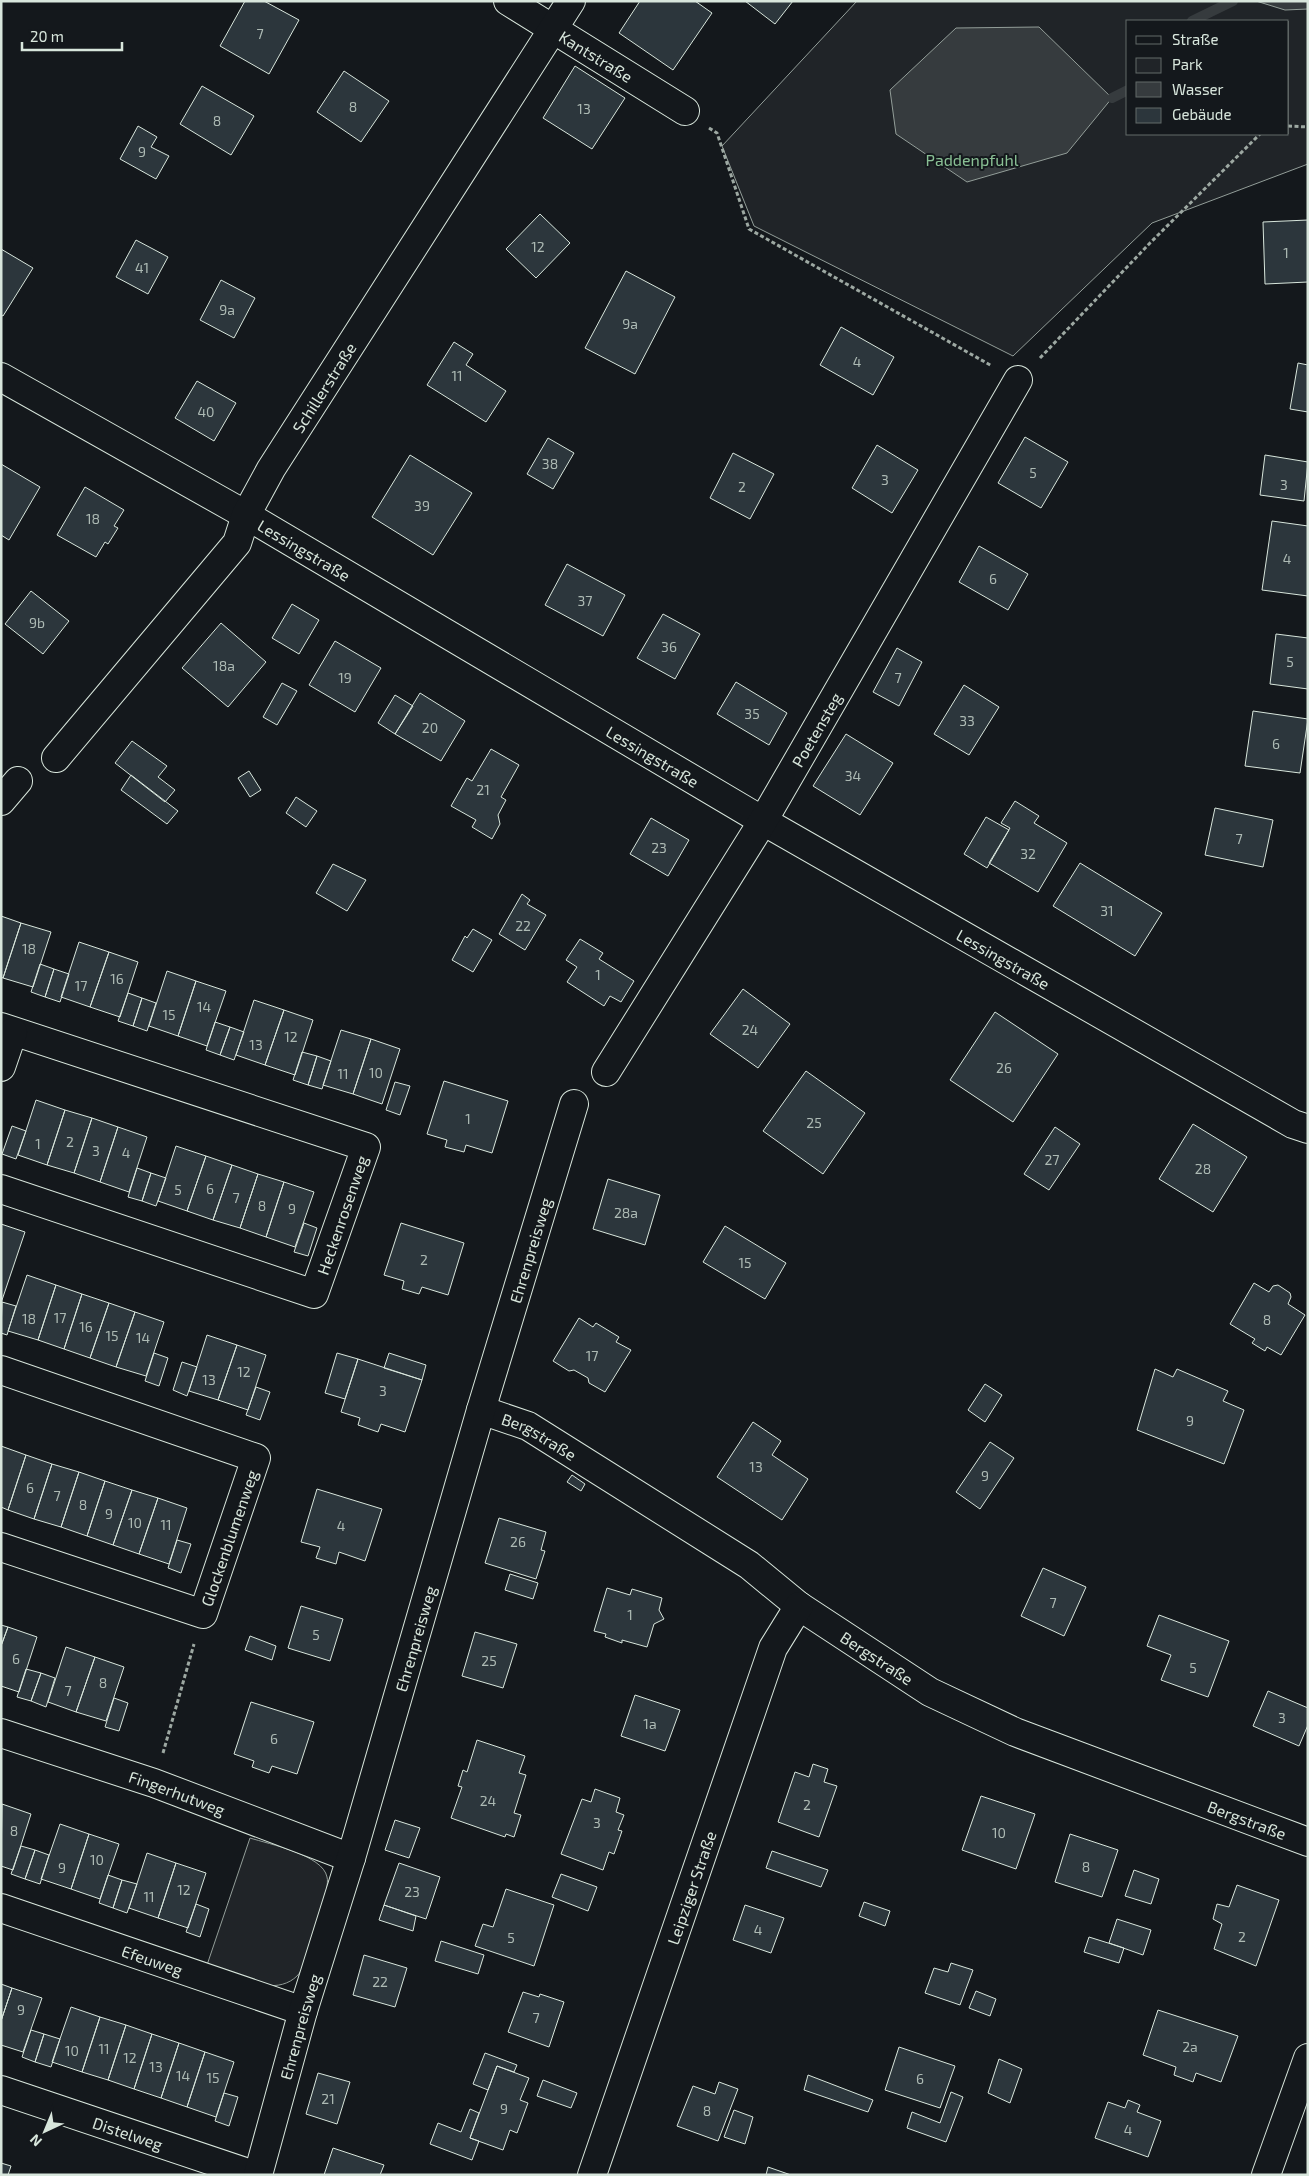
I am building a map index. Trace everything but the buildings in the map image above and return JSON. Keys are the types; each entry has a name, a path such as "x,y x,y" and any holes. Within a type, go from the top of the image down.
{"street":[{"name":"Kantstraße","path":"508,1 685,111"},
{"name":"Schillerstraße","path":"56,758 237,543 246,515 282,453 571,1"},
{"name":"Lessingstraße","path":"1,377 246,515 763,821 1294,1124 1308,1129"},
{"name":"Poetensteg","path":"606,1072 763,821 1018,380"},
{"name":"Heckenrosenweg","path":"1,1068 7,1030 366,1146 314,1294 1,1189"},
{"name":"Ehrenpreisweg","path":"258,2175 304,2011 351,1858 481,1410 574,1104"},
{"name":"Glockenblumenweg","path":"1,1370 256,1458 203,1614 1,1547"},
{"name":"Bergstraße","path":"481,1410 528,1426 749,1565 799,1606 930,1692 1015,1732 1308,1842"},
{"name":"Leipziger Straße","path":"592,2175 773,1648 799,1606"},
{"name":"Fingerhutweg","path":"1,1732 154,1784 351,1858"},
{"name":"Efeuweg","path":"1,1908 304,2011"},
{"path":"1266,2175 1308,2058"},
{"name":"Distelweg","path":"1,2090 254,2175"}],"path":[{"path":"685,111 717,133 749,229 1018,380 1150,243 1259,135"},
{"path":"1289,126 1308,128"},
{"path":"154,1784 203,1614"}],"green space":[{"name":"Paddenpfuhl","path":"857,1 1308,1 1308,164 1152,223 1013,356 754,226 722,146"},
{"path":"250,1838 282,1847 316,1862 323,1869 327,1878 327,1888 306,1960 297,1976 287,1983 269,1986 251,1982 207,1965"}],"water":[{"path":"1256,1 1308,1 1308,9 1285,10"},
{"path":"1039,27 1112,98 1067,153 967,182 896,134 890,90 956,28"}],"waterway":[{"path":"1194,20 1233,1"},
{"path":"1112,98 1126,91"}]}
